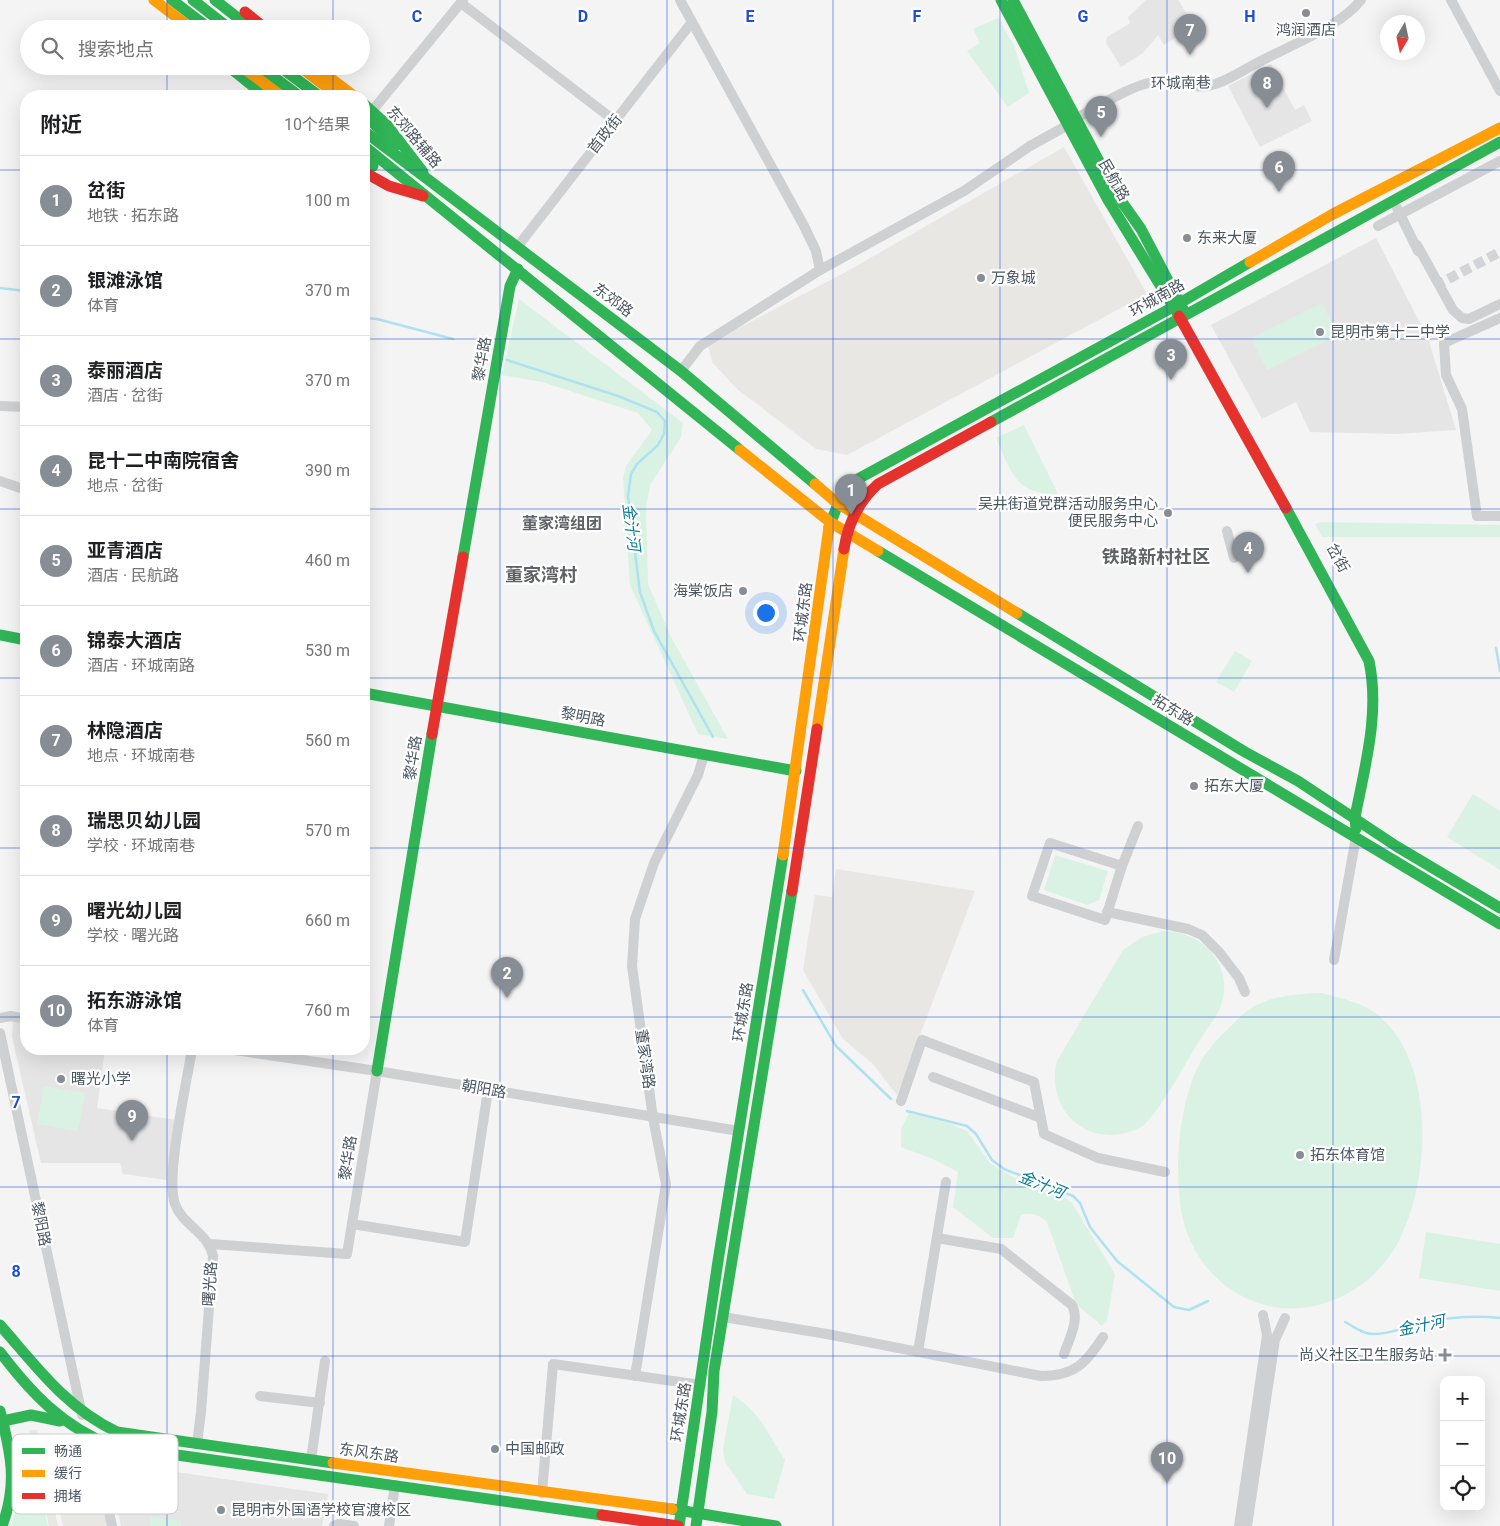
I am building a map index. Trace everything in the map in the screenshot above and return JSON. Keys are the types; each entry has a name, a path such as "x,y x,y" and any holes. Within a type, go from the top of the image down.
{"main road":[{"path":"143,0 169,20"},
{"path":"154,0 180,20"},
{"path":"172,0 198,20"},
{"path":"193,0 219,20"},
{"path":"215,0 241,20"},
{"path":"228,0 254,20"},
{"name":"民航路","path":"1001,0 1117,195 1141,229 1183,316"},
{"name":"民航路","path":"1013,0 1072,121"},
{"path":"239,75 258,90"},
{"path":"253,75 273,90"},
{"path":"271,75 291,90"},
{"path":"291,75 310,90"},
{"path":"311,75 330,90"},
{"path":"327,75 346,90"},
{"path":"370,113 442,190"},
{"name":"环城南路","path":"836,503 846,488 856,480 1177,305 1333,214 1500,128"},
{"name":"东郊路","path":"370,136 681,371 836,503"},
{"name":"环城南路","path":"854,514 868,492 878,484 1500,142"},
{"path":"370,151 830,522"},
{"path":"370,168 434,202"},
{"name":"黎华路","path":"377,1071 437,705 510,286 518,269"},
{"name":"岔街","path":"1183,316 1238,404 1375,659 1380,677 1381,702 1356,837"},
{"name":"环城东路","path":"678,1526 796,771 830,522 836,503"},
{"name":"拓东路","path":"836,503 1245,752 1265,761 1500,908"},
{"name":"环城东路","path":"696,1526 723,1317 799,852 847,532 854,514"},
{"name":"拓东路","path":"830,522 1500,924"},
{"path":"0,636 20,639"},
{"name":"黎明路","path":"370,694 796,771"},
{"name":"东风东路","path":"0,1325 40,1373 82,1416 117,1432 130,1434"},
{"name":"东风东路","path":"0,1352 32,1392 66,1424 85,1434"},
{"path":"12,1461 1,1416 29,1415 51,1418 66,1424"},
{"name":"东风东路","path":"178,1441 542,1493 697,1512 776,1526"},
{"name":"东风东路","path":"178,1455 678,1526"},
{"path":"2,1526 10,1505 12,1490"}],"street":[{"path":"680,0 804,226 816,251 820,270"},
{"name":"环城南巷","path":"681,371 700,346 820,270 964,191 1030,146 1072,121 1129,91 1153,81 1161,80 1190,86 1212,85 1345,15 1361,0"},
{"path":"1451,0 1500,92"},
{"path":"370,107 462,2 615,121"},
{"name":"首政街","path":"518,246 692,22"},
{"path":"1378,226 1500,161"},
{"path":"1393,200 1453,310 1462,318 1469,319 1500,304"},
{"path":"1417,245 1420,259 1435,286"},
{"path":"1500,318 1444,343 1446,375 1462,409 1477,516 1500,516"},
{"path":"0,406 20,408"},
{"path":"0,482 20,488"},
{"path":"1227,531 1234,558"},
{"name":"董家湾路","path":"635,1376 666,1184 653,1118 632,966 634,919 654,863 698,775 704,755"},
{"path":"1122,866 1050,842 1032,896 1104,920 1138,826"},
{"name":"岔街","path":"1334,960 1356,837"},
{"path":"1107,912 1188,929 1202,935 1224,958 1239,978 1245,992"},
{"path":"0,1018 11,1016 20,1018"},
{"name":"黎阳路","path":"0,1033 82,1416"},
{"path":"900,1101 922,1040 1034,1082 1044,1134 1098,1158 1166,1172"},
{"name":"曙光路","path":"191,1055 174,1162 172,1188 174,1202 179,1213 210,1244 212,1256 197,1444"},
{"name":"朝阳路","path":"269,1055 739,1131"},
{"name":"黎华路","path":"210,1244 348,1254 377,1071"},
{"path":"933,1077 1041,1118"},
{"path":"352,1224 465,1242 488,1090"},
{"path":"918,1352 946,1182"},
{"path":"937,1238 1001,1249 1072,1305 1075,1311 1075,1320 1064,1354"},
{"path":"1239,1526 1267,1335 1263,1315"},
{"path":"723,1317 827,1334 1041,1376 1056,1376 1081,1366 1103,1337"},
{"path":"1247,1526 1275,1340 1285,1318"},
{"path":"311,1460 325,1361"},
{"path":"542,1493 553,1364 701,1385"},
{"path":"260,1396 320,1403"},
{"path":"389,1526 395,1486"},
{"path":"334,1526 339,1524 354,1526"}],"shaded area":[{"path":"1146,0 1178,0 1194,25 1164,45 1158,35 1143,53 1121,67 1106,43 1107,37 1130,23 1128,17"},
{"path":"1271,64 1295,110 1304,105 1312,121 1260,147 1228,86"},
{"path":"1064,147 1147,294 847,455 816,449 737,389 712,362 708,344 844,273"},
{"name":"昆明市第十二中学","path":"1376,238 1428,338 1456,430 1395,434 1310,432 1296,402 1262,419 1211,325"},
{"path":"836,869 975,891 897,1095 872,1063 843,1039 803,970 815,895 832,897"},
{"name":"曙光小学","path":"13,1022 20,1023 20,1055 104,1055 97,1108 176,1120 167,1180 123,1174 120,1163 41,1163 12,1037"},
{"path":"29,1430 37,1430 38,1434 30,1434"},
{"name":"昆明市外国语学校官渡校区","path":"178,1472 328,1494 322,1526 121,1526 118,1514 178,1514"},
{"path":"46,1514 55,1514 58,1526 49,1526"},
{"path":"60,1514 104,1514 107,1526 63,1526"}],"green space":[{"path":"998,18 1014,45 1029,93 1008,107 967,51 980,43 973,29"},
{"path":"519,299 683,423 681,437 650,485 646,508 648,584 671,637 728,739 698,734 630,585 623,478 626,466 652,430 638,413 542,382 502,375"},
{"path":"1322,303 1338,335 1267,370 1251,338"},
{"path":"1024,425 1058,494 1032,490 1023,485 1016,479 1006,461 996,438"},
{"path":"1322,522 1500,525 1500,537 1322,537 1315,524"},
{"path":"1235,651 1252,661 1234,692 1216,682"},
{"path":"1473,794 1500,811 1500,870 1447,837"},
{"path":"1055,855 1108,871 1099,900 1087,905 1044,890"},
{"path":"1164,931 1178,932 1190,937 1202,943 1211,952 1223,974 1224,988 1221,1007 1167,1094 1144,1125 1126,1133 1108,1135 1092,1132 1078,1124 1066,1113 1058,1098 1055,1081 1057,1061 1123,950 1142,937"},
{"name":"拓东体育馆","path":"1321,993 1351,1001 1373,1011 1398,1038 1411,1065 1419,1096 1422,1129 1421,1163 1415,1195 1406,1225 1393,1251 1380,1268 1365,1282 1347,1294 1329,1302 1309,1307 1268,1306 1248,1299 1225,1286 1207,1268 1188,1235 1180,1205 1178,1184 1178,1161 1183,1115 1195,1073 1204,1056 1213,1044 1244,1014 1266,1001 1281,997"},
{"path":"44,1086 85,1093 78,1131 37,1124"},
{"path":"909,1113 951,1124 967,1131 990,1163 1009,1175 1061,1195 1072,1203 1115,1274 1107,1321 1102,1326 1076,1304 1047,1222 1044,1219 1035,1215 1021,1215 1013,1238 993,1238 953,1207 958,1172 933,1159 901,1147 901,1129"},
{"path":"1426,1232 1500,1244 1500,1291 1419,1278"},
{"path":"733,1395 751,1409 763,1424 785,1460 774,1499 747,1494 725,1462 723,1449"},
{"path":"14,1514 45,1514 48,1526 11,1526"},
{"path":"151,1517 181,1521 181,1526 150,1526"}],"waterway":[{"name":"金汁河","path":"0,288 20,290"},
{"name":"金汁河","path":"370,318 453,339"},
{"name":"金汁河","path":"507,360 618,396 657,412 665,421 664,434 658,445 637,464 631,474 628,496 640,592 654,631 713,737"},
{"name":"金汁河","path":"1496,648 1500,671"},
{"name":"金汁河","path":"803,990 836,1046 891,1099"},
{"name":"金汁河","path":"907,1111 967,1126 976,1134 992,1160 1004,1169 1073,1196 1080,1203 1090,1227 1117,1261 1174,1307 1189,1310 1208,1301"},
{"name":"金汁河","path":"1345,1322 1366,1333 1380,1334 1420,1323 1445,1319 1472,1317 1500,1318"}],"tunnel":[{"path":"1435,286 1500,252"}],"traffic: fast":[{"path":"172,0 198,20"},
{"path":"193,0 219,20"},
{"path":"215,0 241,20"},
{"path":"1001,0 1108,200 1179,316"},
{"path":"1013,0 1117,195 1141,229 1184,311"},
{"path":"239,75 258,90"},
{"path":"271,75 291,90"},
{"path":"291,75 311,90"},
{"path":"370,109 387,125 423,172"},
{"path":"370,120 396,145"},
{"path":"370,136 681,371 815,484"},
{"path":"991,422 1500,142"},
{"path":"370,151 740,450"},
{"path":"829,527 840,499 856,480 1173,307 1250,262"},
{"path":"463,557 510,286 518,269"},
{"path":"1286,508 1369,661 1373,700 1372,720 1367,759 1355,817 1356,829"},
{"path":"878,551 1500,924"},
{"path":"1017,613 1245,752 1298,781 1396,846 1500,908"},
{"path":"0,635 20,639"},
{"path":"370,694 796,771"},
{"path":"377,1071 432,734"},
{"path":"679,1526 718,1261 783,855"},
{"path":"696,1526 712,1412 714,1371 792,891"},
{"path":"0,1325 39,1371 82,1411 117,1432 131,1434"},
{"path":"0,1352 36,1395 64,1419 88,1434"},
{"path":"0,1411 11,1468 10,1496 2,1526"},
{"path":"3,1421 31,1415 60,1421"},
{"path":"178,1441 333,1463"},
{"path":"178,1455 602,1515"},
{"path":"672,1509 776,1526"}],"traffic: slow":[{"path":"154,0 180,20"},
{"path":"253,75 273,90"},
{"path":"311,75 330,90"},
{"path":"327,75 346,90"},
{"path":"1250,262 1333,214 1500,128"},
{"path":"740,450 830,522 878,551"},
{"path":"815,484 837,503 1017,613"},
{"path":"783,855 829,527"},
{"path":"817,729 844,549"},
{"path":"333,1463 672,1509"}],"traffic: jam":[{"path":"245,12 255,20"},
{"path":"370,175 389,186 423,196"},
{"path":"1179,316 1286,508"},
{"path":"844,549 848,530 855,514 865,498 878,484 991,422"},
{"path":"432,734 463,557"},
{"path":"792,891 817,729"},
{"path":"602,1515 678,1526"}],"place":[{"name":"鸿润酒店","path":"1306,13"},
{"name":"林隐酒店","path":"1190,55"},
{"name":"瑞思贝幼儿园","path":"1267,108"},
{"name":"亚青酒店","path":"1101,137"},
{"name":"锦泰大酒店","path":"1279,192"},
{"name":"东来大厦","path":"1187,238"},
{"name":"万象城","path":"981,278"},
{"name":"昆明市第十二中学","path":"1320,332"},
{"name":"泰丽酒店","path":"1171,380"},
{"name":"吴井街道党群活动服务中心 便民服务中心","path":"1168,513"},
{"name":"岔街","path":"851,515"},
{"name":"昆十二中南院宿舍","path":"1248,573"},
{"name":"海棠饭店","path":"743,591"},
{"name":"拓东大厦","path":"1194,786"},
{"name":"银滩泳馆","path":"507,998"},
{"name":"曙光小学","path":"61,1079"},
{"name":"曙光幼儿园","path":"132,1141"},
{"name":"拓东体育馆","path":"1300,1155"},
{"name":"尚义社区卫生服务站","path":"1445,1355"},
{"name":"中国邮政","path":"495,1449"},
{"name":"拓东游泳馆","path":"1167,1483"},
{"name":"昆明市外国语学校官渡校区","path":"221,1510"}],"district":[{"name":"董家湾组团","path":"562,523"},
{"name":"铁路新村社区","path":"1156,557"},
{"name":"董家湾村","path":"541,575"}]}
